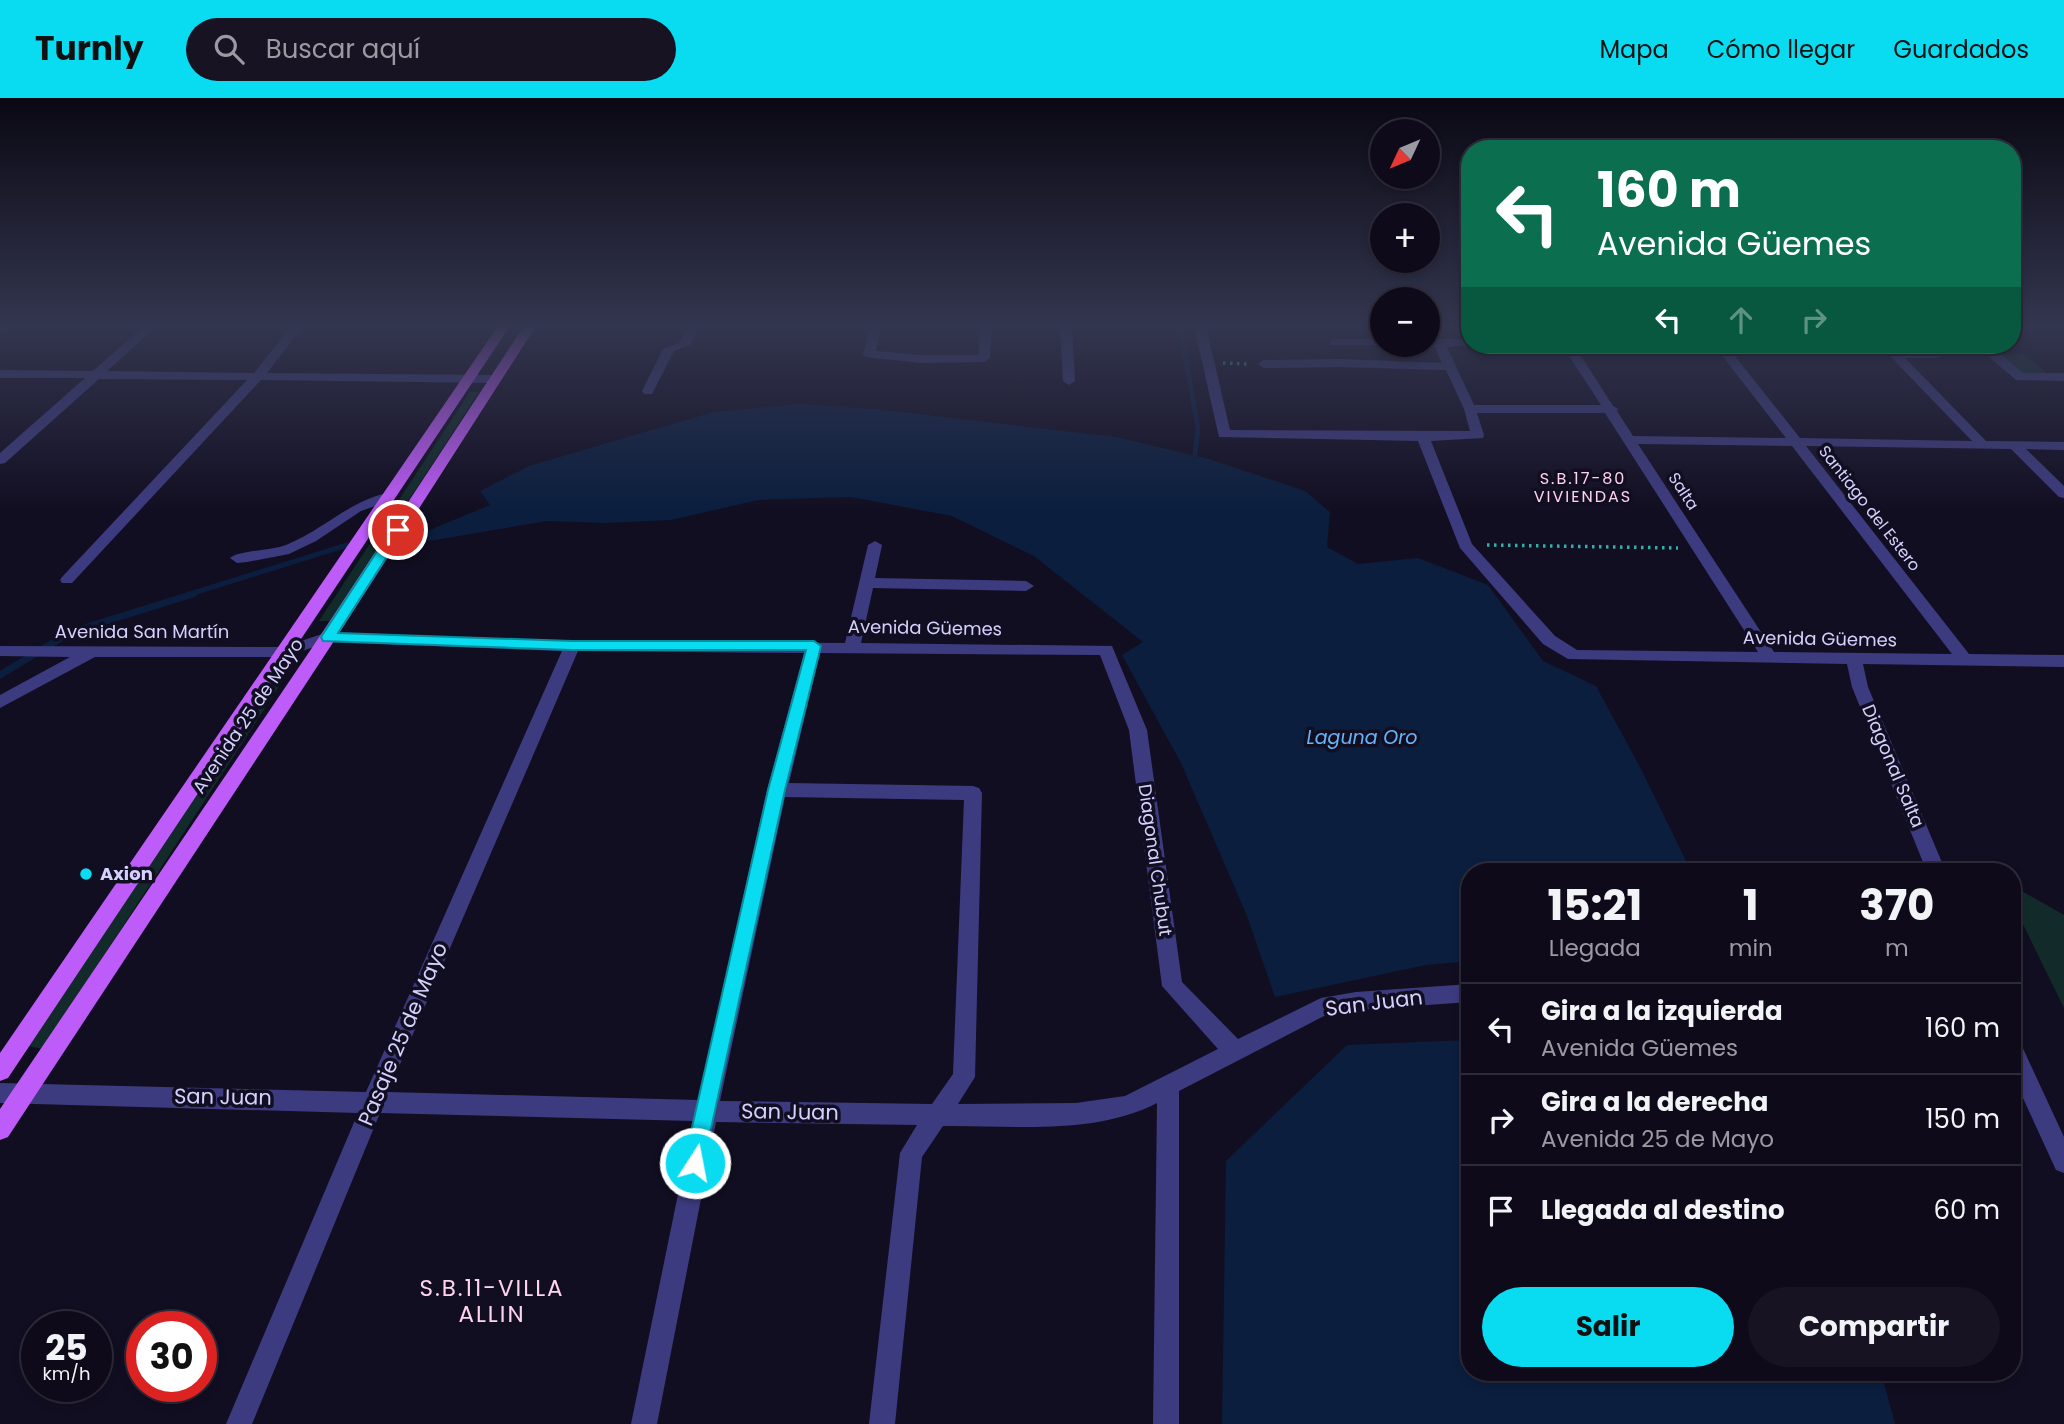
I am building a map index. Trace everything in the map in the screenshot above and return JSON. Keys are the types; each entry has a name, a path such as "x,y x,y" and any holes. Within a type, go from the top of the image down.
{"main road":[{"name":"Avenida 25 de Mayo","path":"0,1071 461,388"},
{"name":"Avenida 25 de Mayo","path":"0,1129 328,637 490,388"}],"street":[{"path":"0,460 81,388"},
{"path":"67,580 247,388"},
{"path":"1214,388 1224,434 1423,437 1478,435 1460,388"},
{"name":"Salta","path":"1598,388 1769,657"},
{"name":"Santiago del Estero","path":"1754,388 1965,660"},
{"path":"1928,388 1983,444"},
{"path":"1470,409 1612,409"},
{"path":"1423,437 1465,545"},
{"path":"1631,440 2064,446"},
{"path":"2014,445 2064,494"},
{"path":"237,558 269,556 308,540 368,500 387,497"},
{"path":"852,647 875,545"},
{"name":"Avenida Güemes","path":"1465,545 1549,640 1574,655 2064,661"},
{"path":"866,583 1026,586"},
{"name":"Avenida Güemes","path":"284,652 328,637 572,646 1106,650"},
{"name":"Pasaje 25 de Mayo","path":"239,1424 374,1100 572,646"},
{"path":"644,1424 705,1111 776,790 814,646"},
{"name":"Diagonal Chubut","path":"1106,650 1138,730 1172,986 1235,1051"},
{"path":"0,702 92,651"},
{"name":"Avenida San Martín","path":"4,652 284,652"},
{"name":"Diagonal Salta","path":"1854,660 1860,687 1933,863"},
{"path":"776,790 973,793 964,1077 911,1153 882,1424"},
{"name":"San Juan","path":"0,1093 374,1100 705,1111 939,1115 1076,1114 1128,1106 1321,1007 1356,1001 1461,994"},
{"path":"2021,1069 2064,1162"},
{"path":"1166,1424 1168,1086"}],"path":[{"path":"1465,545 1700,549"}],"green space":[{"path":"470,392 479,392 330,621 319,621"},
{"path":"287,661 295,662 43,1049 28,1046"},
{"path":"2021,891 2064,915 2064,1008 2021,920"}],"water":[{"name":"Laguna Oro","path":"798,404 875,409 1116,437 1209,459 1305,491 1330,512 1327,547 1358,564 1418,558 1488,585 1543,661 1596,686 1687,863 1461,863 1461,962 1426,965 1275,997 1247,916 1181,763 1122,655 1143,642 1034,556 952,516 851,497 758,500 671,520 605,523 547,521 423,542 425,532 490,505 480,491 529,466 713,412"},
{"path":"1461,1040 1461,1381 1883,1381 1895,1424 1222,1424 1226,1161 1347,1045"}],"waterway":[{"path":"1191,388 1198,428 1195,455"},
{"path":"413,533 425,532"},
{"path":"187,595 347,545"},
{"path":"0,675 71,632 193,594"}],"place":[{"name":"Axion","path":"86,874"}],"district":[{"name":"S.B.17-80 VIVIENDAS","path":"1583,487"},
{"name":"S.B.11-VILLA ALLIN","path":"492,1301"}],"route":[{"path":"398,530 328,637 572,646 814,646 776,790 695,1163"}]}
